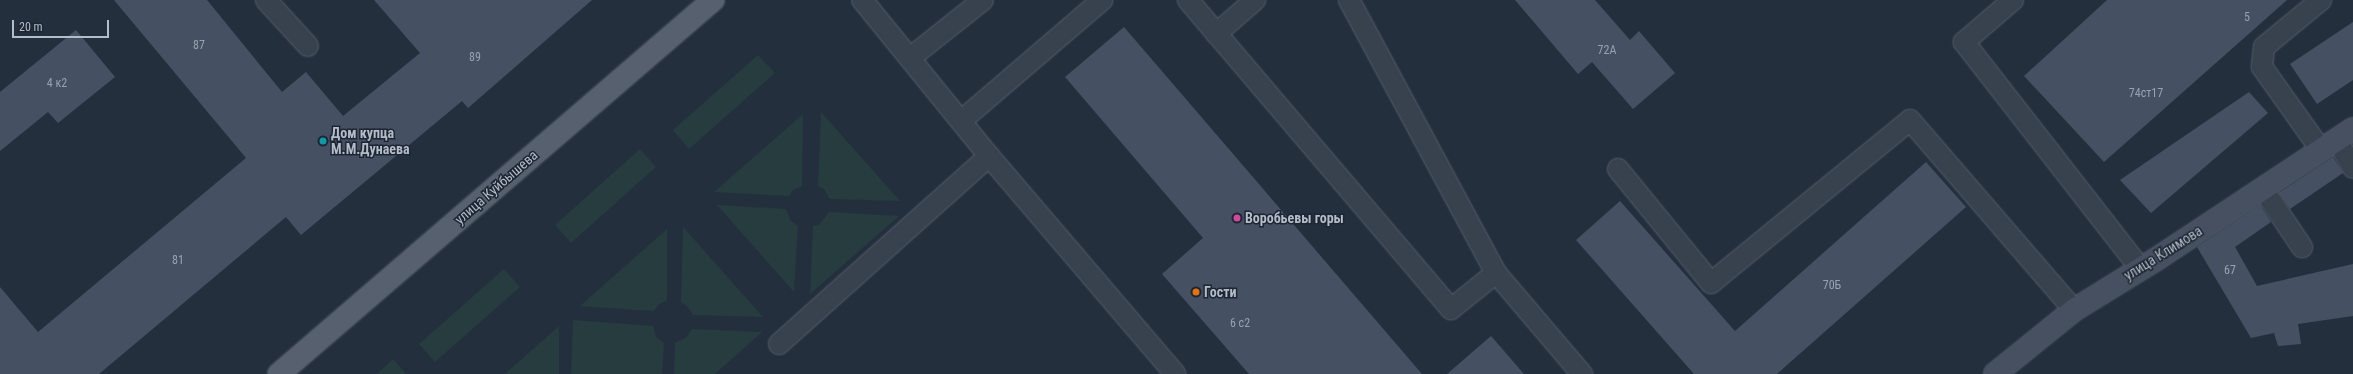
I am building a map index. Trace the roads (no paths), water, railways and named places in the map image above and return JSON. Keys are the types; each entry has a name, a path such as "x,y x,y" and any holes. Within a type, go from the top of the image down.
{"main road":[{"name":"улица Куйбышева","path":"278,374 713,0"}],"street":[{"name":"улица Климова","path":"1995,374 2074,310 2337,140"}],"lane":[{"path":"266,0 308,46"},
{"path":"862,0 989,156 1175,374"},
{"path":"910,58 983,0"},
{"path":"961,121 1102,0"},
{"path":"1188,0 1451,309 1496,273"},
{"path":"1216,34 1255,0"},
{"path":"1349,0 1496,273 1582,374"},
{"path":"2013,0 1964,42 2141,268"},
{"path":"2321,0 2264,46 2262,67 2337,140 2353,168"},
{"path":"1618,169 1711,283 1910,120 2074,310"},
{"path":"779,344 989,156"},
{"path":"2263,189 2302,247"}],"place":[{"name":"Дом купца М.М.Дунаева","path":"323,141"},
{"name":"Воробьевы горы","path":"1237,218"},
{"name":"Гости","path":"1196,292"}]}
